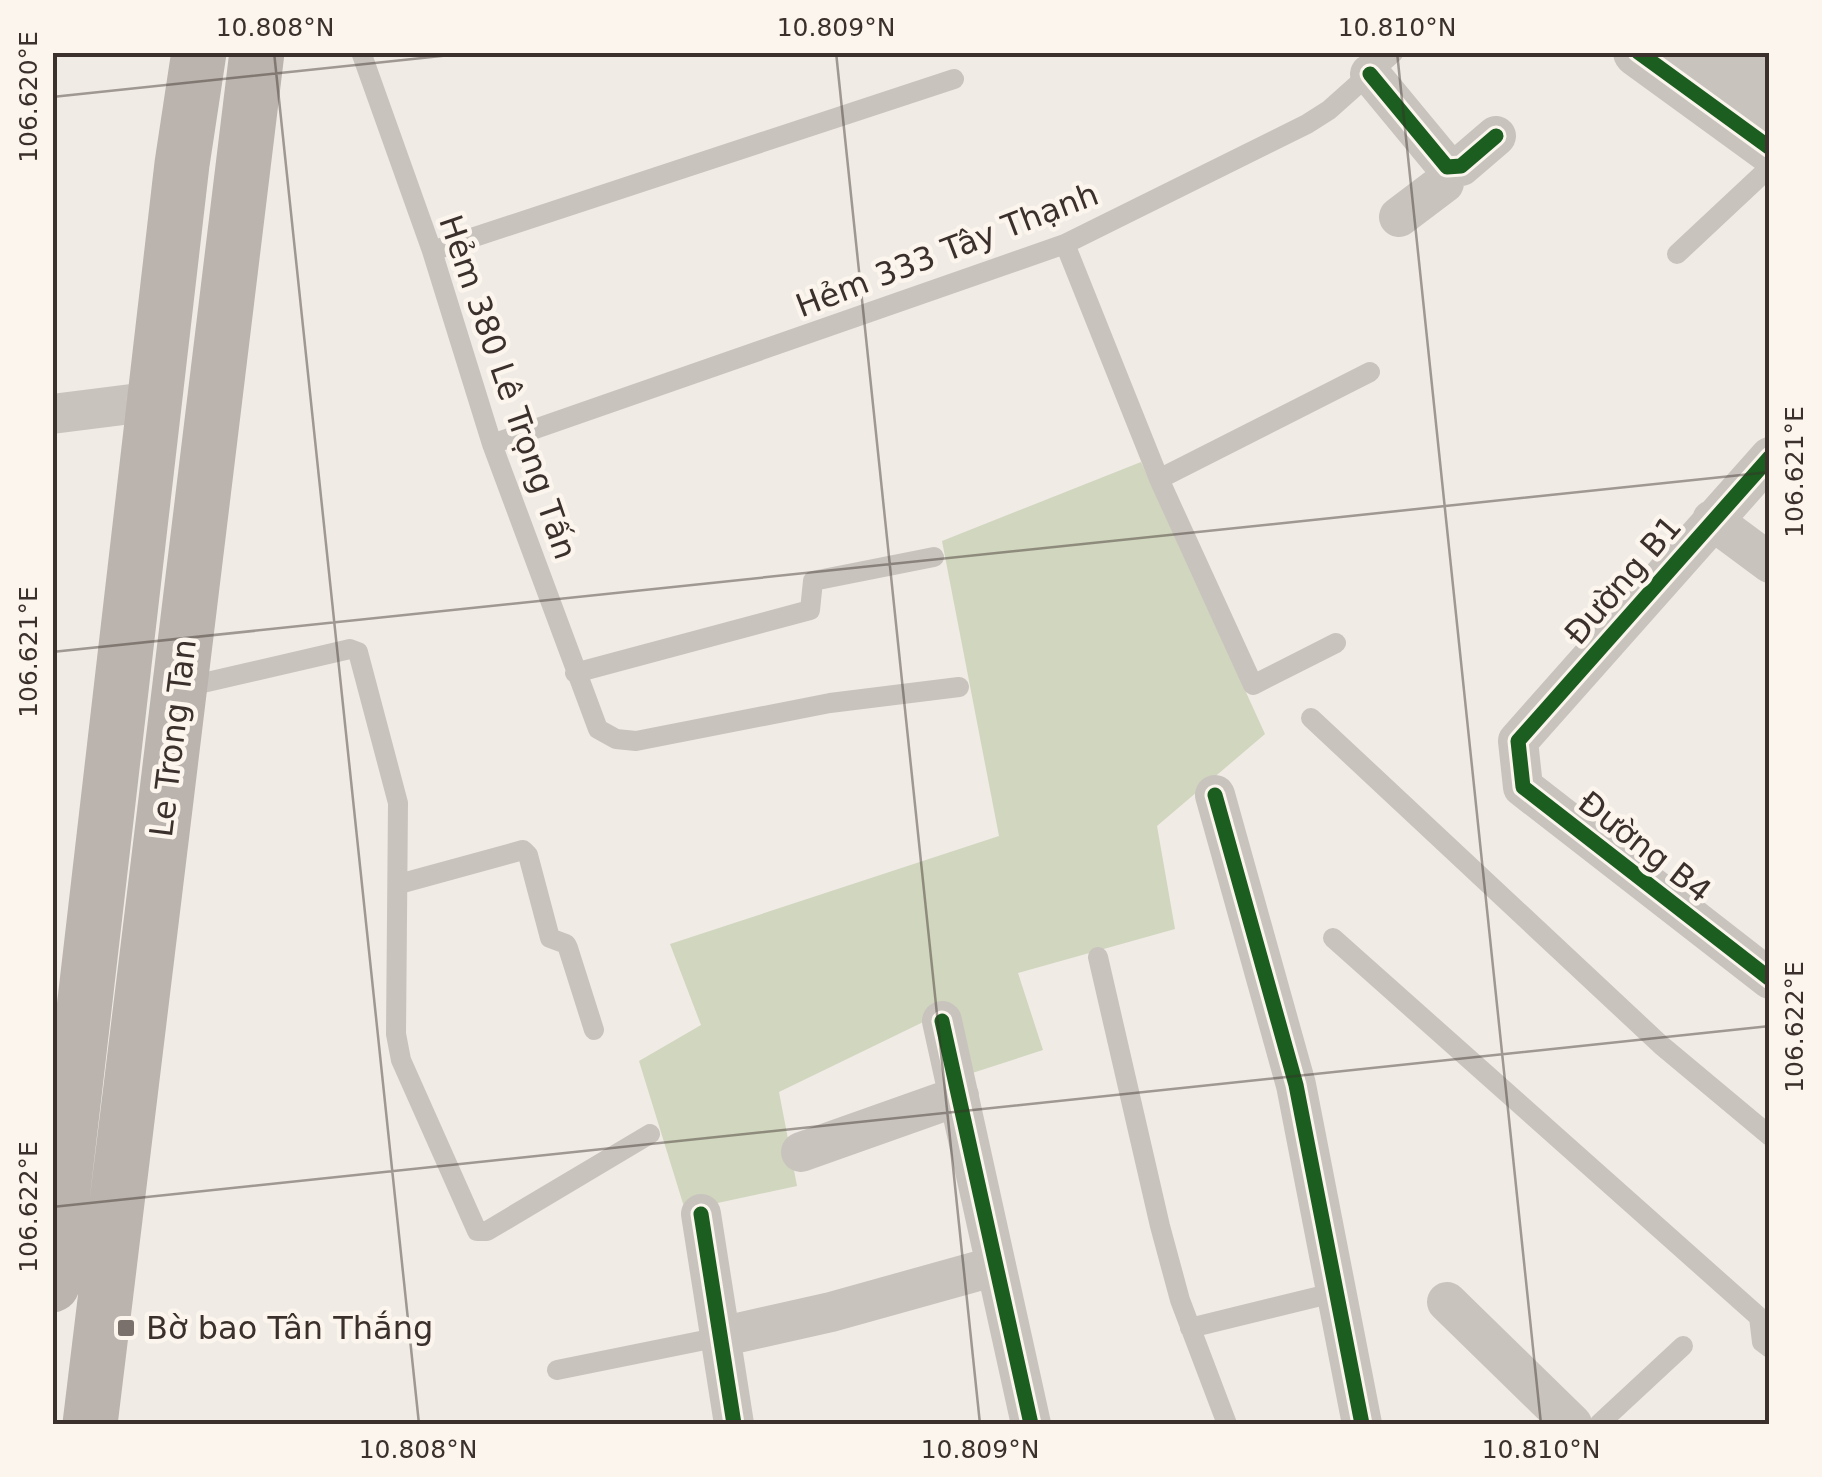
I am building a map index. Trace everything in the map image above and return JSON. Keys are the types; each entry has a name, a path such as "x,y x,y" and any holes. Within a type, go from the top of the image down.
{"main road":[{"name":"Le Trong Tan","path":"52,1285 66,1052 199,52"},
{"name":"Le Trong Tan","path":"90,1424 257,52"}],"street":[{"path":"1638,52 1740,78 1770,148"},
{"path":"1382,63 1447,166 1444,182 1399,216"},
{"path":"1447,166 1461,166 1496,136"},
{"path":"52,414 155,400"},
{"name":"Đường B1","path":"1518,741 1770,457"},
{"path":"1712,520 1770,563"},
{"name":"Đường B4","path":"1518,741 1523,787 1770,979"},
{"path":"1215,795 1296,1085 1362,1424"},
{"path":"942,1021 1031,1424"},
{"path":"66,1052 136,1054"},
{"path":"801,1152 959,1096"},
{"path":"701,1214 734,1424"},
{"path":"720,1337 831,1312 996,1266"},
{"path":"1447,1302 1572,1424"}],"lane":[{"name":"Hẻm 380 Lê Trọng Tấn","path":"361,53 432,250 492,444 592,718 607,736 636,741 830,703 959,687"},
{"name":"Hẻm 333 Tây Thạnh","path":"492,444 1065,244 1284,137 1329,110 1382,63"},
{"path":"432,250 954,79"},
{"path":"1677,254 1770,167"},
{"path":"1065,244 1159,479 1253,684 1336,642"},
{"path":"1159,479 1370,372"},
{"path":"575,673 810,610 812,581 934,557"},
{"path":"179,688 350,648 358,652 398,804 396,1034 400,1060 478,1230 487,1230 650,1134"},
{"path":"1311,718 1661,1045 1770,1136"},
{"path":"400,884 523,850 528,855 550,938 566,944 594,1030"},
{"path":"1333,938 1758,1317 1762,1342 1770,1348"},
{"path":"1098,957 1160,1226 1190,1328 1227,1424"},
{"path":"1190,1328 1337,1292"},
{"path":"556,1370 720,1337"},
{"path":"1599,1424 1682,1346"}],"green space":[{"path":"1141,462 1265,734 1157,826 1175,929 1018,973 1043,1050 963,1076 948,1010 779,1092 797,1186 685,1210 639,1061 701,1025 670,944 999,836 942,541"}],"cycle path":[{"path":"1638,52 1770,148"},
{"path":"1370,74 1447,167 1461,166 1496,136"},
{"path":"1770,457 1518,741 1523,787 1770,979"},
{"path":"1215,795 1296,1085 1362,1424"},
{"path":"942,1021 1031,1424"},
{"path":"701,1214 734,1424"}],"place":[{"name":"Bờ bao Tân Thắng","path":"126,1328"}]}
